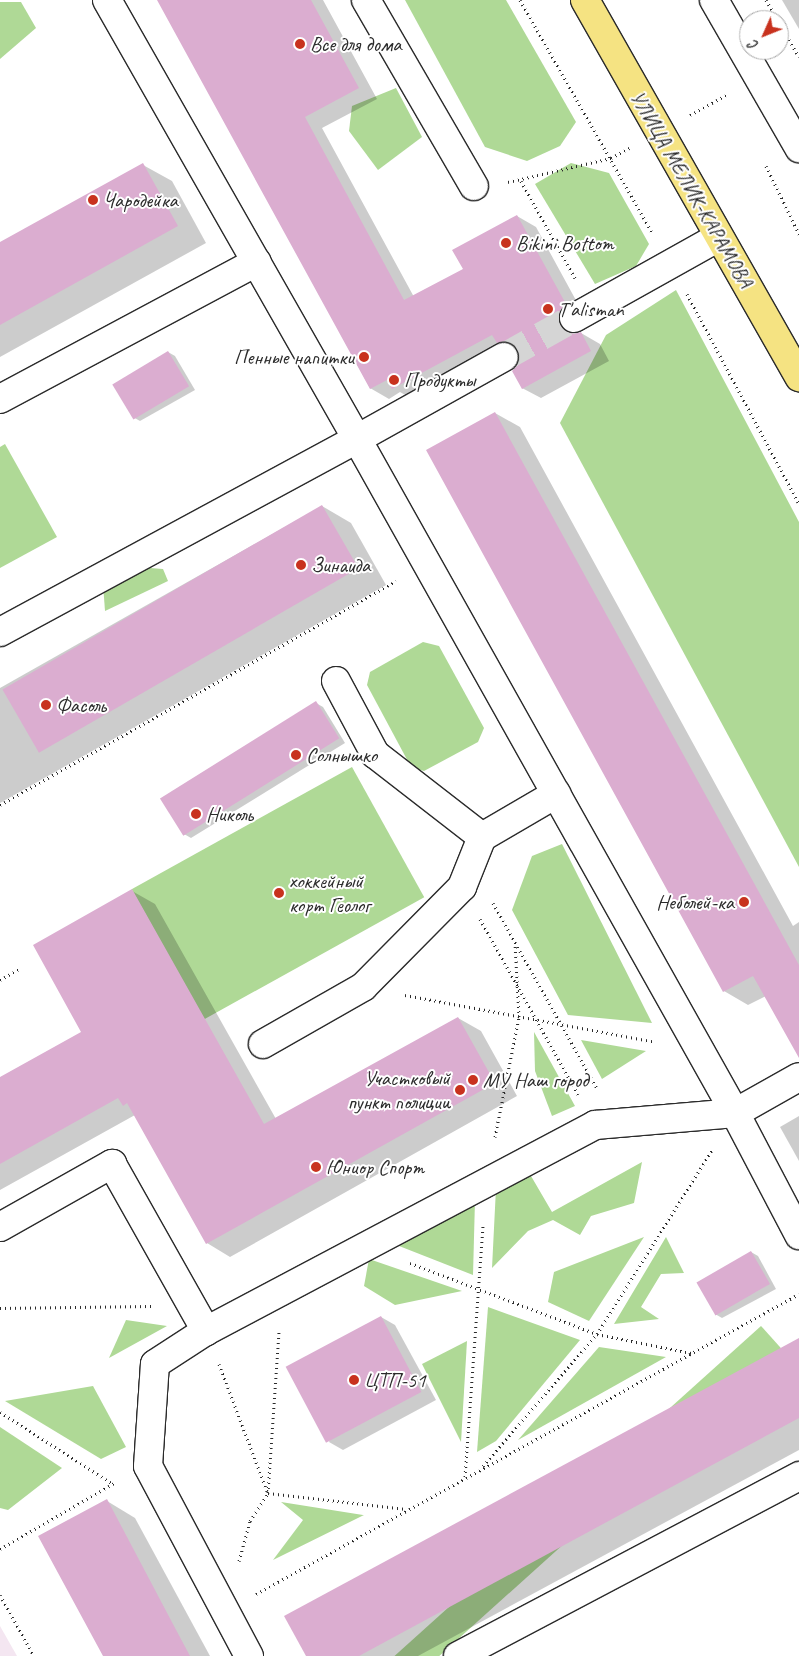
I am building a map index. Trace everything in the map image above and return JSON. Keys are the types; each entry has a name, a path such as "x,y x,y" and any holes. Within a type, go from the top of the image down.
{"main road":[{"name":"УЛИЦА МЕЛИК-КАРАМОВА","path":"585,0 799,377"}],"lane":[{"path":"106,0 358,439 734,1113 799,1235"},
{"path":"366,0 474,186"},
{"path":"714,0 799,148"},
{"path":"583,313 719,237"},
{"path":"0,399 257,262"},
{"path":"0,632 358,439 504,357"},
{"path":"336,681 375,754 482,837"},
{"path":"263,1044 363,987 467,875 482,837 556,794"},
{"path":"249,1656 148,1466 155,1364 206,1331 281,1291 606,1124 734,1113 799,1077"},
{"path":"0,1227 112,1164 206,1331"},
{"path":"458,1656 799,1476"}],"path":[{"path":"789,40 799,57"},
{"path":"474,186 520,180 610,158 731,92"},
{"path":"520,180 583,313"},
{"path":"0,805 427,564"},
{"path":"467,875 537,1020 606,1124"},
{"path":"467,875 560,1024 606,1124"},
{"path":"0,980 21,968"},
{"path":"363,987 699,1051"},
{"path":"481,1468 597,1334 734,1113"},
{"path":"365,1247 478,1287 597,1334 692,1353"},
{"path":"225,1611 250,1521 268,1494 281,1291"},
{"path":"225,1611 406,1509 799,1294"},
{"path":"0,1308 192,1306"},
{"path":"206,1331 268,1494"},
{"path":"0,1412 113,1484"},
{"path":"0,1549 148,1466"},
{"path":"268,1494 406,1509"},
{"path":"0,1595 34,1656"}],"shaded area":[{"path":"0,1626 17,1656 0,1656"}],"green space":[{"path":"405,0 506,0 576,122 560,146 527,161 485,147"},
{"path":"0,2 21,2 36,28 0,59"},
{"path":"396,88 422,137 378,170 349,131 352,106"},
{"path":"571,163 609,173 649,244 636,266 595,284 535,184"},
{"path":"676,290 799,522 799,867 560,423 606,335"},
{"path":"5,444 57,537 0,568 0,447"},
{"path":"137,567 163,569 168,581 105,611 103,584"},
{"path":"423,642 439,646 484,728 478,742 424,771 411,767 367,685 370,672"},
{"name":"хоккейный корт Геолог","path":"352,767 424,897 204,1019 132,889"},
{"path":"562,844 652,1023 568,1015 512,910 532,856"},
{"path":"534,1032 575,1106 552,1116 535,1071"},
{"path":"581,1040 646,1051 602,1079"},
{"path":"642,1162 634,1203 591,1216 580,1235 553,1220 528,1231 492,1268 496,1188 531,1176 552,1212"},
{"path":"475,1200 473,1275 394,1244"},
{"path":"644,1237 589,1321 548,1302 554,1272"},
{"path":"666,1237 684,1273 661,1274 641,1307 659,1319 614,1324"},
{"path":"369,1259 462,1291 395,1305 364,1286"},
{"path":"488,1307 580,1340 496,1441 477,1452"},
{"path":"126,1320 167,1326 109,1358"},
{"path":"761,1326 781,1348 439,1656 394,1656"},
{"path":"467,1341 461,1442 422,1364"},
{"path":"599,1347 666,1357 518,1440"},
{"path":"93,1386 126,1447 101,1459 5,1401"},
{"path":"0,1427 62,1468 8,1510 0,1508"},
{"path":"281,1502 364,1515 273,1560 303,1520"}],"building":[{"path":"157,0 311,0 359,88 305,117 404,300 463,269 452,250 517,215 566,304 560,310 558,317 560,325 566,332 574,334 581,332 591,351 522,389 512,371 518,365 520,358 518,350 512,343 504,341 497,343 492,335 392,389 387,380 370,389"},
{"path":"143,163 178,226 0,325 0,242"},
{"path":"168,351 189,386 133,420 112,384"},
{"path":"495,412 799,965 799,1058 753,976 723,992 426,450"},
{"path":"322,505 359,568 39,753 2,690"},
{"path":"316,701 339,738 183,836 160,799"},
{"path":"132,889 264,1124 458,1017 495,1083 206,1244 127,1103 123,1106 118,1098 0,1164 0,1077 81,1032 33,945"},
{"path":"751,1251 770,1284 715,1315 696,1282"},
{"name":"ЦТП-51","path":"381,1316 421,1392 326,1443 286,1367"},
{"path":"799,1338 799,1418 359,1656 306,1656 284,1616"},
{"path":"107,1499 190,1656 103,1656 38,1536"}],"tunnel":[{"path":"504,357 574,318"}],"place":[{"name":"Все для дома","path":"300,44"},
{"name":"Чародейка","path":"93,200"},
{"name":"Bikini Bottom","path":"506,243"},
{"name":"T'alisman","path":"548,309"},
{"name":"Пенные напитки","path":"364,357"},
{"name":"Продукты","path":"394,380"},
{"name":"Зинаида","path":"301,565"},
{"name":"Фасоль","path":"46,705"},
{"name":"Солнышко","path":"296,755"},
{"name":"Николь","path":"196,814"},
{"name":"хоккейный корт Геолог","path":"279,893"},
{"name":"Неболей-ка","path":"744,902"},
{"name":"МУ Наш город","path":"473,1080"},
{"name":"Участковый пункт полиции","path":"460,1090"},
{"name":"Юниор Спорт","path":"316,1167"},
{"name":"ЦТП-51","path":"354,1380"}]}
